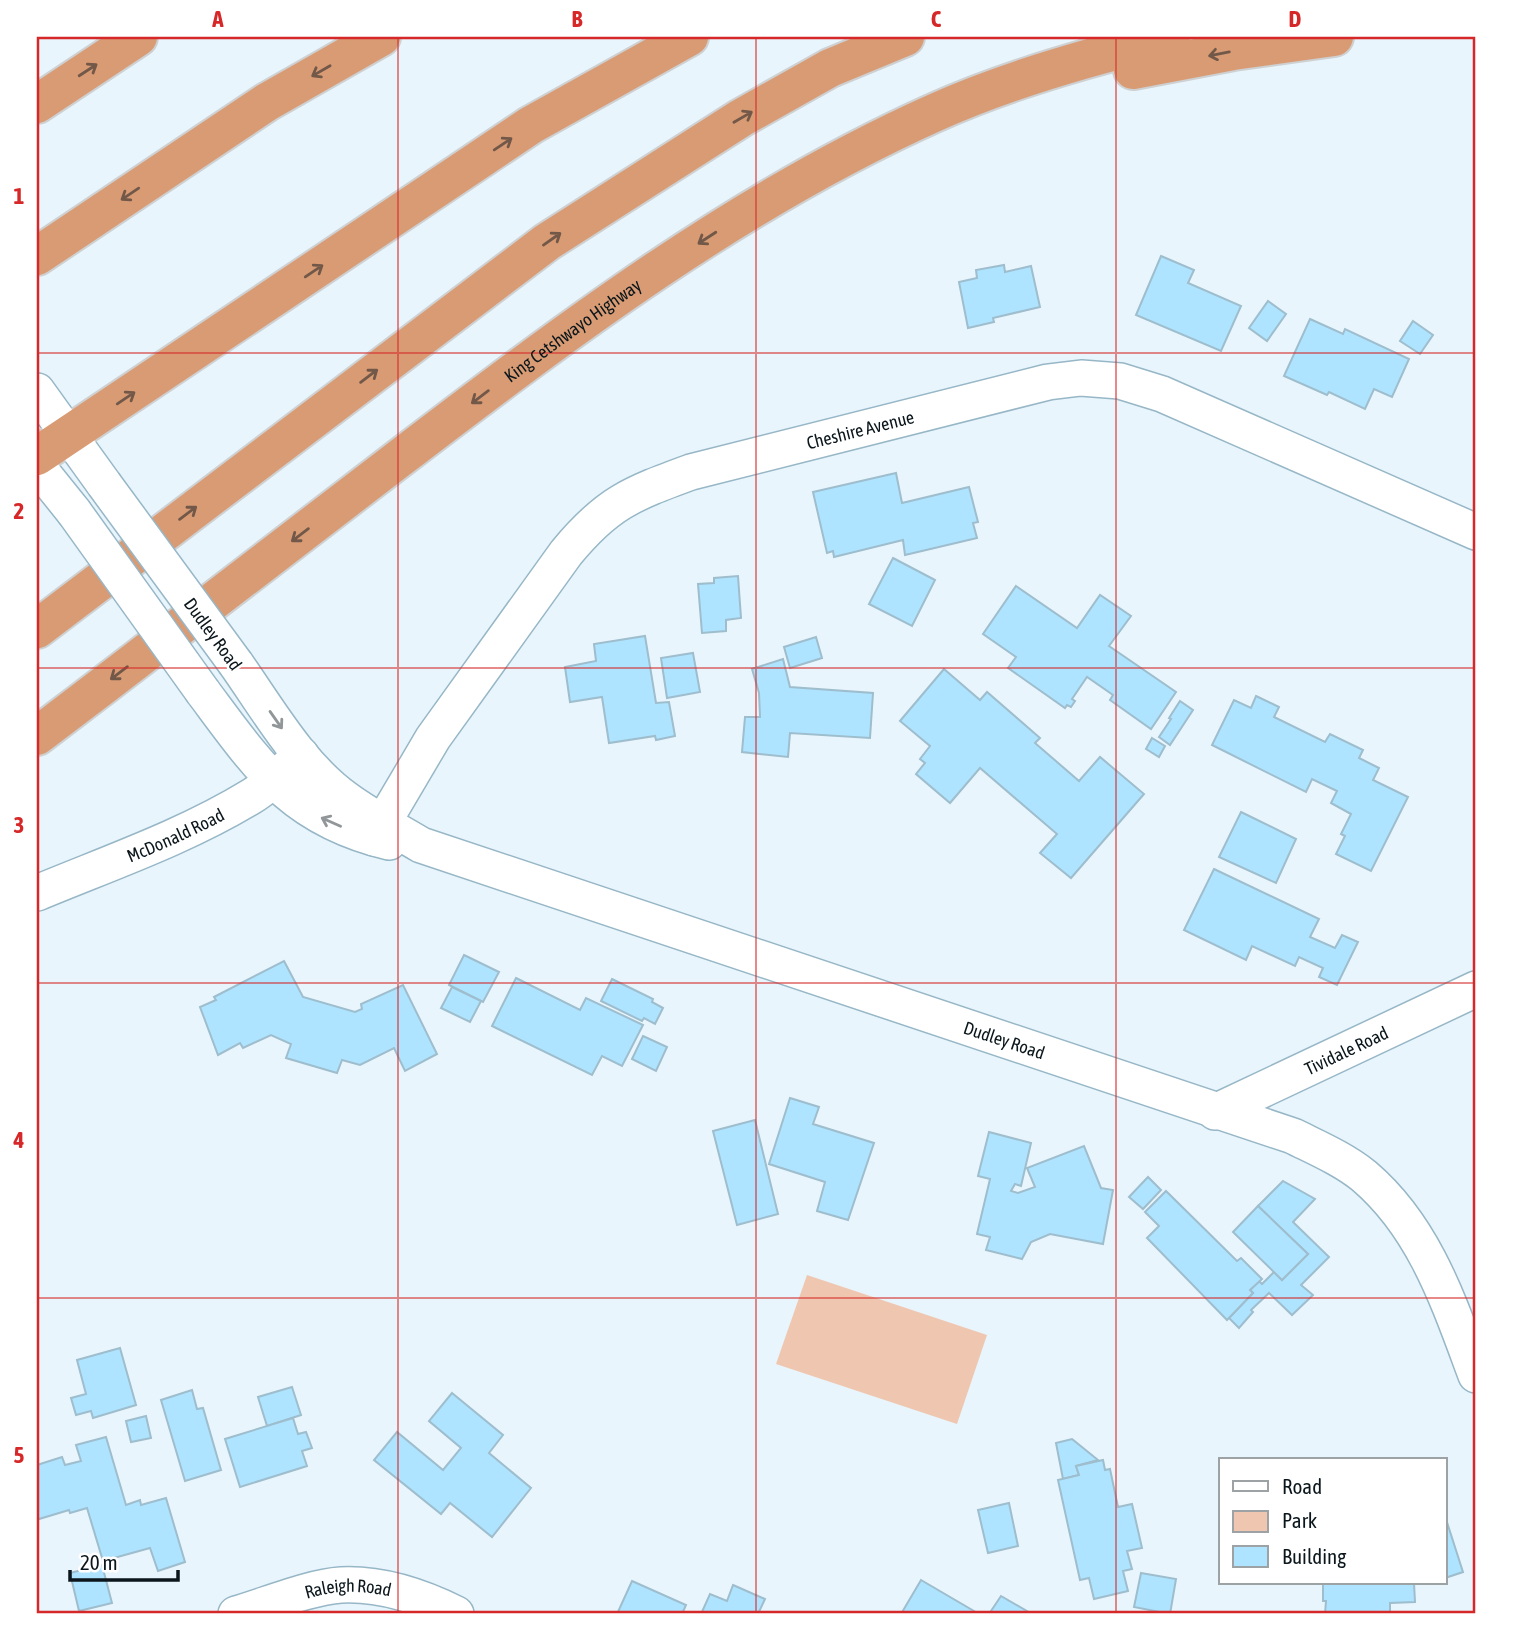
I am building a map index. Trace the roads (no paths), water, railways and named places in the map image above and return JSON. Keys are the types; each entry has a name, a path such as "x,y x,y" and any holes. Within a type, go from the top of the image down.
{"highway":[{"path":"37,104 138,37"},
{"path":"37,257 267,102 381,37"},
{"path":"37,456 531,125 689,37"},
{"path":"37,629 547,242 741,118 830,68 905,37"},
{"name":"King Cetshwayo Highway","path":"37,736 523,364 631,287 752,208 858,149 936,112 1032,75 1171,37"},
{"path":"752,208 972,121 1115,74 1233,51 1335,37"}],"street":[{"name":"Cheshire Avenue","path":"379,830 433,737 589,525 610,507 640,491 691,472 1048,382 1081,378 1120,381 1162,394 1213,414 1476,532"},
{"name":"Dudley Road","path":"37,391 301,755 379,830"},
{"name":"Dudley Road","path":"37,466 74,512 246,749 273,780 319,816 379,830 1293,1136 1337,1158 1362,1175 1388,1199 1413,1230 1438,1276 1476,1376"},
{"name":"McDonald Road","path":"37,893 181,833 254,795 301,755"},
{"name":"Tividale Road","path":"1215,1112 1476,989"},
{"name":"Raleigh Road","path":"236,1614 338,1585 371,1585 395,1590 456,1614"}]}
